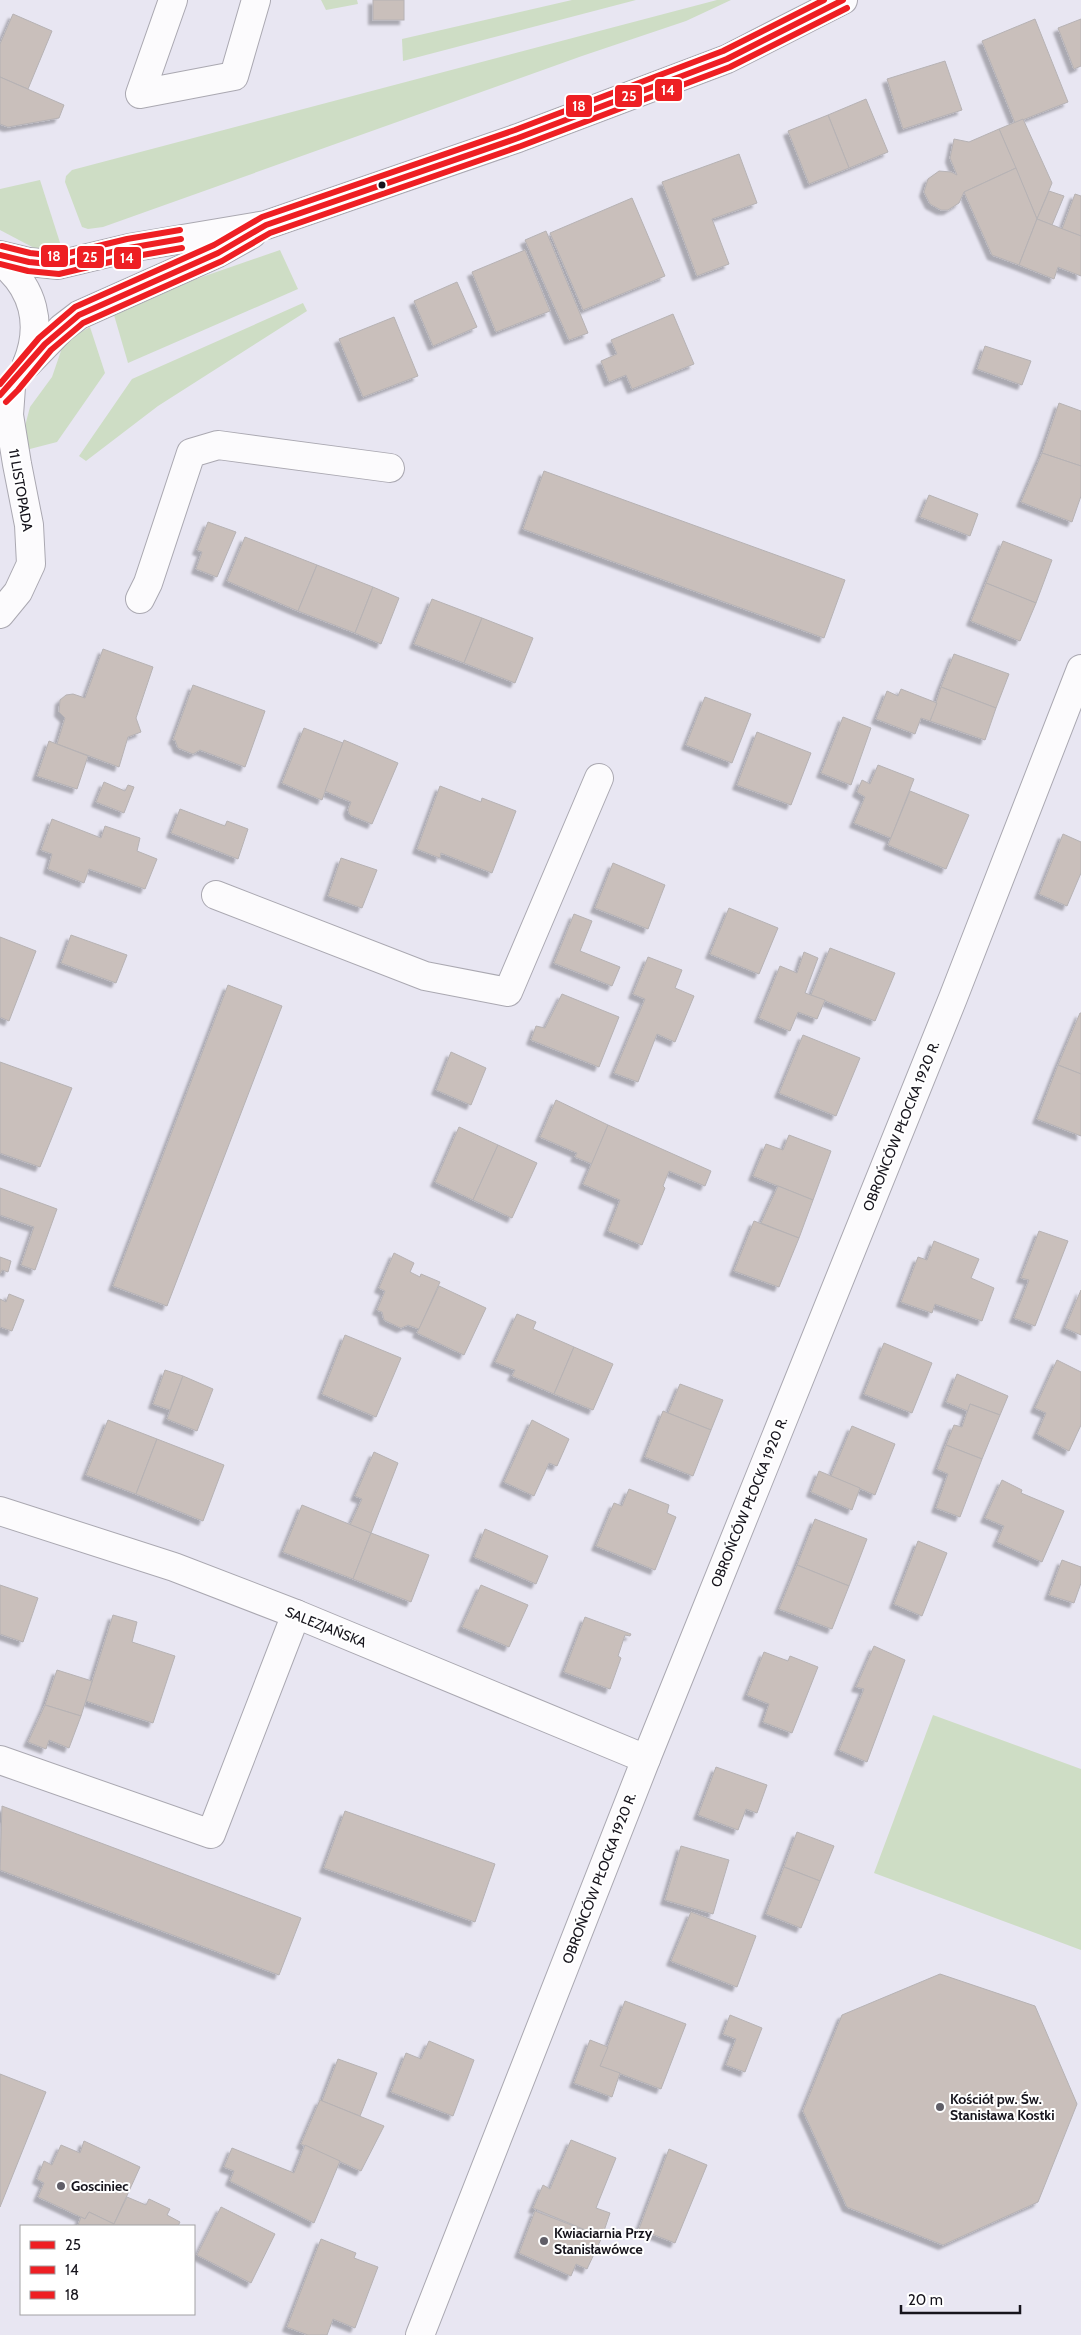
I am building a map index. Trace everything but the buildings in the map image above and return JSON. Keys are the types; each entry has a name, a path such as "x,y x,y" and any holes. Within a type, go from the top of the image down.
{"street":[{"path":"173,0 140,94 234,76 256,0"},
{"path":"0,256 58,265 129,248 266,225 518,138 727,59 843,0"},
{"path":"5,391 62,328 79,315 218,253 266,225"},
{"path":"0,261 19,278 32,305 35,334 28,364"},
{"name":"11 LISTOPADA","path":"0,614 18,592 31,564 30,524 17,464 5,391"},
{"path":"140,599 148,583 191,453 218,445 390,468"},
{"name":"OBROŃCÓW PŁOCKA 1920 R.","path":"420,2335 646,1759 959,982 1081,669"},
{"path":"216,895 425,976 508,992 599,778"},
{"name":"SALEZJAŃSKA","path":"0,1512 174,1567 296,1614 646,1759"},
{"path":"0,1760 211,1834 296,1614"}],"green space":[{"path":"321,0 357,0 358,4 326,10"},
{"path":"572,0 636,0 403,61 402,39"},
{"path":"717,0 731,0 686,21 582,56 103,227 88,229 82,227 65,182 66,176 72,170"},
{"path":"40,180 62,249 36,249 0,230 0,189"},
{"path":"280,250 298,289 128,363 114,315 153,294"},
{"path":"303,303 307,311 158,406 86,461 79,456 132,379"},
{"path":"90,327 105,373 57,442 26,450 25,426 30,407 52,377 62,348 74,336"},
{"path":"933,1715 1081,1769 1081,1950 874,1873"}],"transit line":[{"name":"18","path":"0,384 39,338 75,307 214,245 262,217 515,130 723,51 824,0"},
{"name":"25","path":"0,395 45,344 79,315 218,253 266,225 518,138 727,59 843,0"},
{"name":"14","path":"6,402 51,350 83,323 222,261 270,233 521,146 730,67 847,8"},
{"name":"18","path":"2,246 30,253 57,256 127,239 180,230"},
{"name":"25","path":"0,255 29,262 58,265 129,248 181,239"},
{"name":"14","path":"0,264 28,271 59,274 131,257 182,248"}],"place":[{"name":"Kościół pw. Św. Stanisława Kostki","path":"940,2107"},
{"name":"Gosciniec","path":"61,2186"},
{"name":"Kwiaciarnia Przy Stanisławówce","path":"544,2241"}]}
